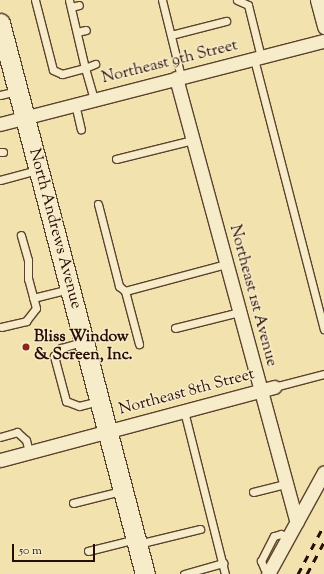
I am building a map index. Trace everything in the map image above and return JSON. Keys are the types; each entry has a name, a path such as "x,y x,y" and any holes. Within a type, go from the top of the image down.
{"main road":[{"name":"North Andrews Avenue","path":"0,23 9,93 25,117 145,574"}],"street":[{"path":"317,0 324,27"},
{"name":"Northeast 9th Street","path":"0,124 324,41"},
{"name":"Northeast 1st Avenue","path":"179,78 193,140 260,391 297,522"},
{"name":"Northeast 8th Street","path":"0,460 274,388"},
{"path":"268,573 324,472"}],"lane":[{"path":"34,0 53,70 62,74 95,64"},
{"path":"153,2 161,0 171,35 179,78"},
{"path":"237,0 251,2 258,58 324,329"},
{"path":"79,5 70,4 94,100"},
{"path":"171,35 226,21"},
{"path":"77,32 86,30"},
{"path":"75,104 81,129"},
{"path":"116,159 193,140"},
{"path":"0,180 39,170"},
{"path":"98,204 119,286 125,291 139,344"},
{"path":"1,328 31,318 36,308 22,235"},
{"path":"125,291 226,264"},
{"path":"33,298 70,289"},
{"path":"175,328 239,312"},
{"path":"84,342 61,348 54,356 66,401 79,406 100,401"},
{"path":"274,388 324,374"},
{"path":"184,411 225,574"},
{"path":"0,437 17,432 26,440 30,452"},
{"path":"253,492 286,484"},
{"path":"73,503 124,490"},
{"path":"88,551 200,529"},
{"path":"266,542 274,536 280,534 288,539"},
{"path":"261,561 274,536"},
{"path":"260,552 261,561 268,573"},
{"path":"184,574 223,562"}],"railway":[{"path":"298,574 324,525"},
{"path":"307,574 324,542"}],"place":[{"name":"Bliss Window & Screen, Inc.","path":"26,347"}]}
